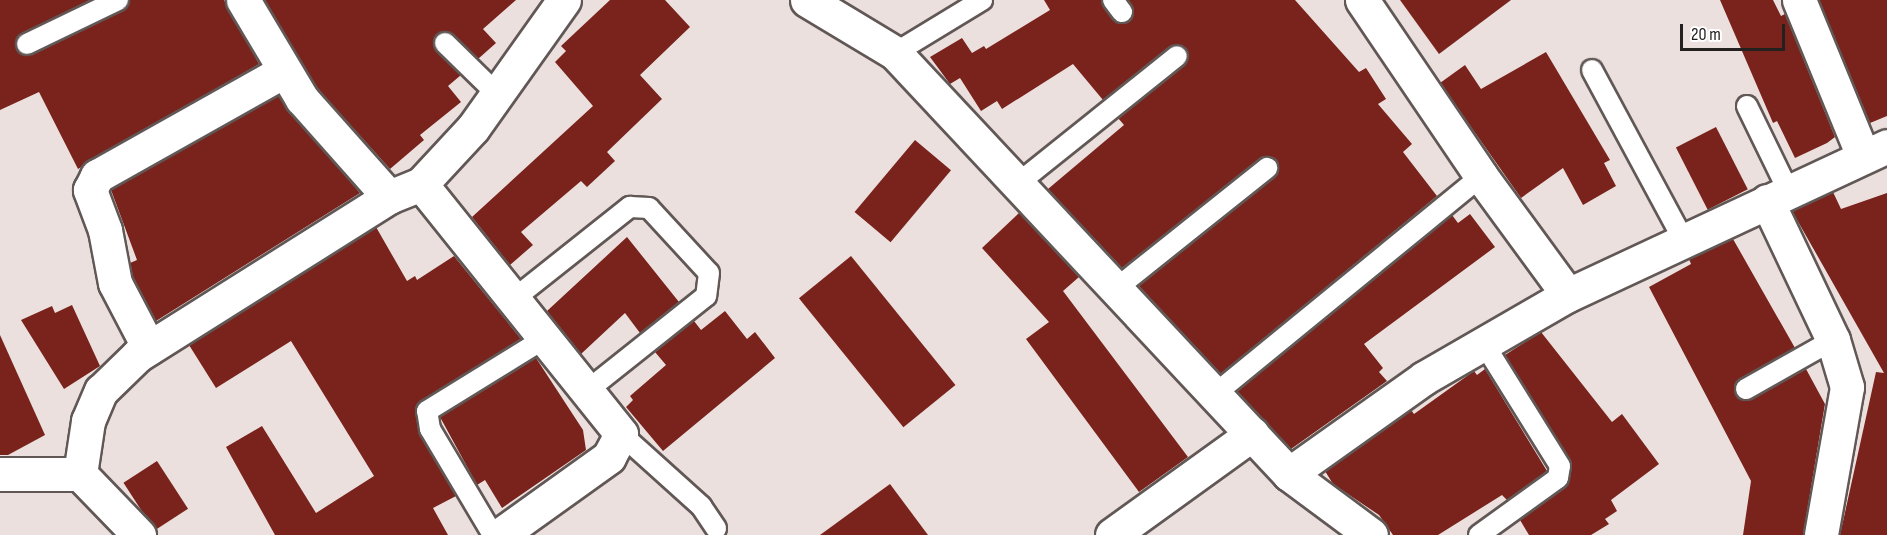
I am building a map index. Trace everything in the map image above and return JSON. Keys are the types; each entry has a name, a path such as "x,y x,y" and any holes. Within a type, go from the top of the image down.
{"street":[{"path":"243,0 284,71 318,119 389,197"},
{"path":"80,474 88,421 101,391 149,348 389,197 421,184 473,128 564,0"},
{"path":"807,0 895,53 1016,184 1118,287 1290,474 1371,535"},
{"path":"1362,0 1481,176 1568,295"},
{"path":"1290,474 1424,378 1568,295 1875,151 1799,0"},
{"path":"149,348 115,283 105,230 90,190 97,176 284,71"},
{"path":"421,184 589,389 621,434 609,457 500,535"},
{"path":"1778,196 1833,340 1847,387 1821,535"},
{"path":"1112,535 1252,434"},
{"path":"0,474 80,474 140,535"}],"lane":[{"path":"27,44 118,0"},
{"path":"895,53 982,0"},
{"path":"445,43 496,94"},
{"path":"1016,184 1177,57"},
{"path":"1592,70 1683,241"},
{"path":"1747,106 1778,196"},
{"path":"1118,287 1267,168"},
{"path":"1215,394 1481,176"},
{"path":"515,298 630,207 649,208 709,273 706,296 589,389"},
{"path":"493,535 430,429 427,411 545,338"},
{"path":"1746,389 1833,340"},
{"path":"1479,535 1558,478 1560,466 1484,344"},
{"path":"621,434 701,507 716,528"}],"building":[{"path":"0,0 90,0 17,37 16,49 27,56 123,11 130,0 224,0 259,64 78,169 39,92 0,110"},
{"path":"265,0 516,0 483,29 496,43 478,59 453,34 436,35 436,51 461,75 448,86 461,102 420,135 424,140 390,169 317,88"},
{"path":"610,0 665,0 690,27 640,75 662,99 607,152 615,161 587,187 581,181 521,232 533,245 510,265 472,217 593,106 555,62 566,51 561,46"},
{"path":"1044,0 1101,0 1112,19 1123,24 1133,16 1128,0 1295,0 1359,72 1366,68 1386,99 1378,104 1412,144 1403,152 1437,196 1221,374 1139,286 1274,177 1277,161 1260,159 1122,268 1048,189 1124,125 1118,118 1185,65 1186,48 1169,47 1103,100 1073,64 1002,109 997,101 981,111 960,78 950,84 930,57 962,38 972,53 984,46 986,49 1050,10"},
{"path":"1400,0 1511,0 1439,54"},
{"path":"1720,0 1773,0 1781,16 1785,14 1835,137 1795,158 1777,121 1773,123"},
{"path":"1819,0 1887,0 1887,116 1870,123"},
{"path":"1546,52 1610,160 1604,163 1616,186 1583,205 1563,168 1521,198 1440,83 1465,65 1481,89"},
{"path":"278,96 360,193 156,321 133,277 130,263 137,260 111,190"},
{"path":"1716,127 1748,189 1708,210 1676,147"},
{"path":"915,140 951,170 891,242 855,212"},
{"path":"1833,192 1841,209 1887,193 1887,535 1840,535 1876,372 1884,373 1792,211"},
{"path":"1019,213 1079,277 1063,291 1188,457 1139,492 1026,339 1049,322 982,248"},
{"path":"1470,214 1495,247 1364,344 1383,368 1379,372 1387,381 1291,449 1237,391 1452,215 1458,223"},
{"path":"376,227 407,281 415,276 417,280 454,256 521,339 416,407 420,435 456,496 433,508 448,535 275,535 226,447 262,426 316,513 374,476 291,341 216,388 189,345"},
{"path":"627,237 679,302 640,333 625,313 581,354 547,311"},
{"path":"1733,239 1795,348 1740,379 1735,394 1751,400 1806,369 1825,404 1803,535 1743,535 1751,481 1649,287 1691,264 1689,259"},
{"path":"851,256 955,385 903,427 799,298"},
{"path":"72,305 100,366 64,389 21,320 52,306 55,313"},
{"path":"725,311 747,339 755,332 775,358 663,451 626,407 633,400 630,396 666,365 655,352 694,321 701,330"},
{"path":"1541,332 1612,422 1622,414 1659,464 1611,500 1617,511 1605,519 1609,524 1591,535 1529,535 1520,520 1565,488 1572,468 1505,355"},
{"path":"0,335 45,435 8,455 0,455"},
{"path":"536,358 583,430 586,450 502,508 485,480 477,485 440,417"},
{"path":"1485,369 1547,471 1507,500 1502,495 1438,535 1393,535 1379,515 1333,484 1325,471 1411,410 1414,414 1474,371 1477,375"},
{"path":"157,461 188,509 154,531 123,483"},
{"path":"890,484 928,535 820,535"}]}
